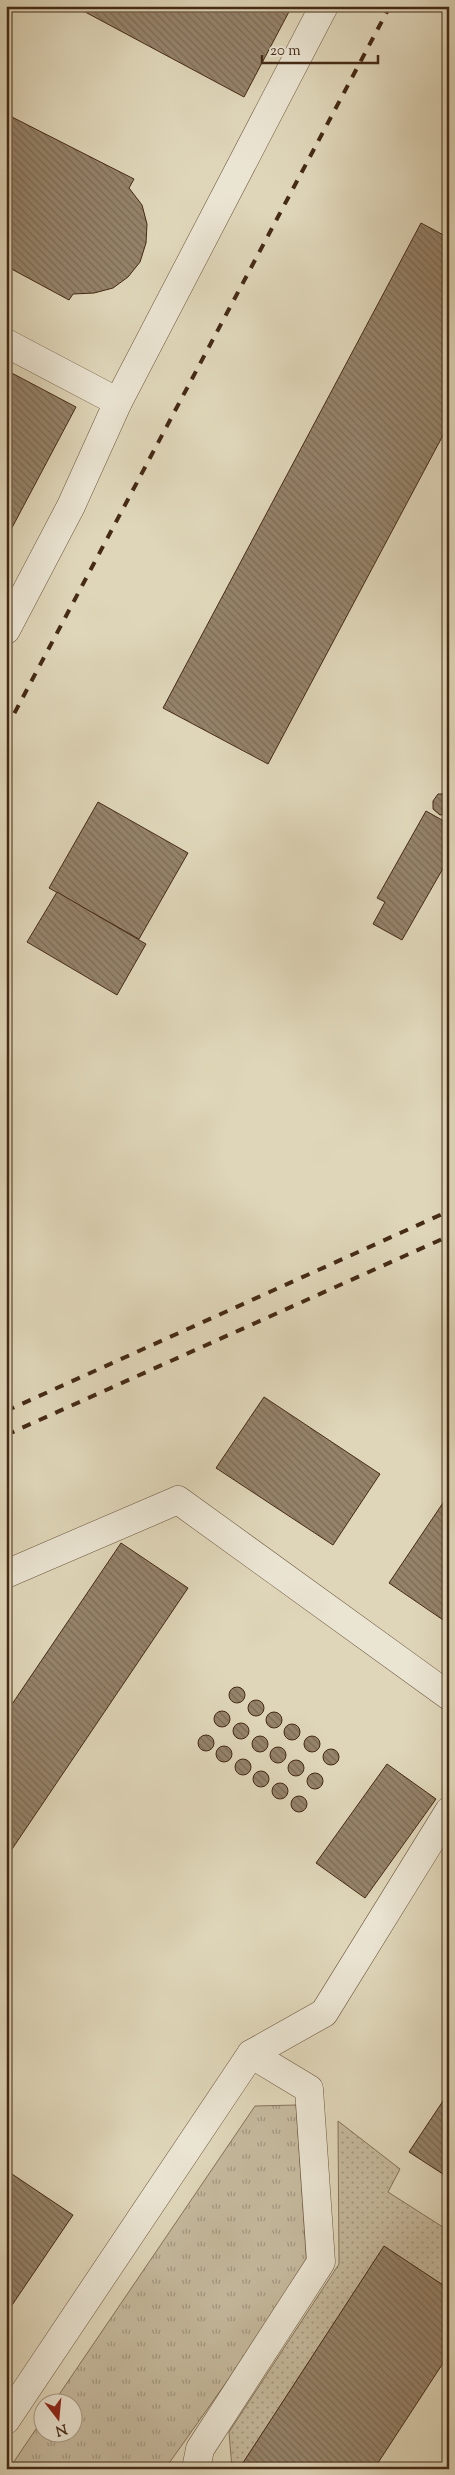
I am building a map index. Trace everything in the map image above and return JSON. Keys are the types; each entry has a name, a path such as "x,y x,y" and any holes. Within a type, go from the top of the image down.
{"lane":[{"path":"6,630 71,506 118,402 324,6"},
{"path":"6,343 118,402"},
{"path":"6,1574 178,1500 449,1696"},
{"path":"6,2420 251,2054 324,2013 449,1811"},
{"path":"196,2469 200,2449 321,2262 309,2089 251,2054"}],"green space":[{"path":"296,2105 307,2268 165,2469 9,2469 32,2435 32,2442 82,2442 82,2392 61,2392 255,2106"},
{"path":"338,2121 400,2169 388,2192 449,2231 449,2289 384,2247 239,2469 232,2469 229,2432 339,2264"}],"building":[{"path":"74,6 292,6 244,97"},
{"path":"6,114 134,179 129,188 142,205 147,224 146,243 140,262 128,277 113,288 94,293 73,294 69,300 6,266"},
{"path":"421,223 449,238 449,424 268,764 163,708"},
{"path":"6,370 76,407 6,539"},
{"path":"438,794 449,794 448,814 440,815 433,809 433,801"},
{"path":"98,802 188,853 139,939 49,888"},
{"path":"426,811 449,824 449,858 402,940 373,924 385,902 377,898"},
{"path":"57,892 146,944 117,995 27,942"},
{"path":"264,1397 380,1474 333,1545 216,1468"},
{"path":"449,1494 449,1624 389,1583"},
{"path":"121,1543 188,1588 6,1858 6,1713"},
{"path":"237,1687 243,1689 245,1695 243,1701 237,1703 231,1701 229,1695 231,1689"},
{"path":"256,1700 262,1702 264,1708 262,1714 256,1716 250,1714 248,1708 250,1702"},
{"path":"222,1711 228,1713 230,1719 228,1725 222,1727 216,1725 214,1719 216,1713"},
{"path":"274,1712 280,1714 282,1720 280,1726 274,1728 268,1726 266,1720 268,1714"},
{"path":"241,1723 247,1725 249,1731 247,1737 241,1739 235,1737 233,1731 235,1725"},
{"path":"292,1724 298,1726 300,1732 298,1738 292,1740 286,1738 284,1732 286,1726"},
{"path":"206,1735 212,1737 214,1743 212,1749 206,1751 200,1749 198,1743 200,1737"},
{"path":"260,1736 266,1738 268,1744 266,1750 260,1752 254,1750 252,1744 254,1738"},
{"path":"312,1736 318,1738 320,1744 318,1750 312,1752 306,1750 304,1744 306,1738"},
{"path":"224,1746 230,1748 232,1754 230,1760 224,1762 218,1760 216,1754 218,1748"},
{"path":"278,1747 284,1749 286,1755 284,1761 278,1763 272,1761 270,1755 272,1749"},
{"path":"331,1749 337,1751 339,1757 337,1763 331,1765 325,1763 323,1757 325,1751"},
{"path":"243,1759 249,1761 251,1767 249,1773 243,1775 237,1773 235,1767 237,1761"},
{"path":"296,1760 302,1762 304,1768 302,1774 296,1776 290,1774 288,1768 290,1762"},
{"path":"387,1764 436,1799 365,1898 316,1863"},
{"path":"261,1771 267,1773 269,1779 267,1785 261,1787 255,1785 253,1779 255,1773"},
{"path":"315,1773 321,1775 323,1781 321,1787 315,1789 309,1787 307,1781 309,1775"},
{"path":"280,1783 286,1785 288,1791 286,1797 280,1799 274,1797 272,1791 274,1785"},
{"path":"299,1796 305,1798 307,1804 305,1810 299,1812 293,1810 291,1804 293,1798"},
{"path":"449,2092 449,2178 409,2152"},
{"path":"6,2170 73,2215 6,2314"},
{"path":"384,2246 449,2289 449,2354 374,2469 239,2469"}],"railway":[{"path":"6,729 390,6"},
{"path":"6,1411 449,1211"},
{"path":"6,1435 449,1236"}]}
